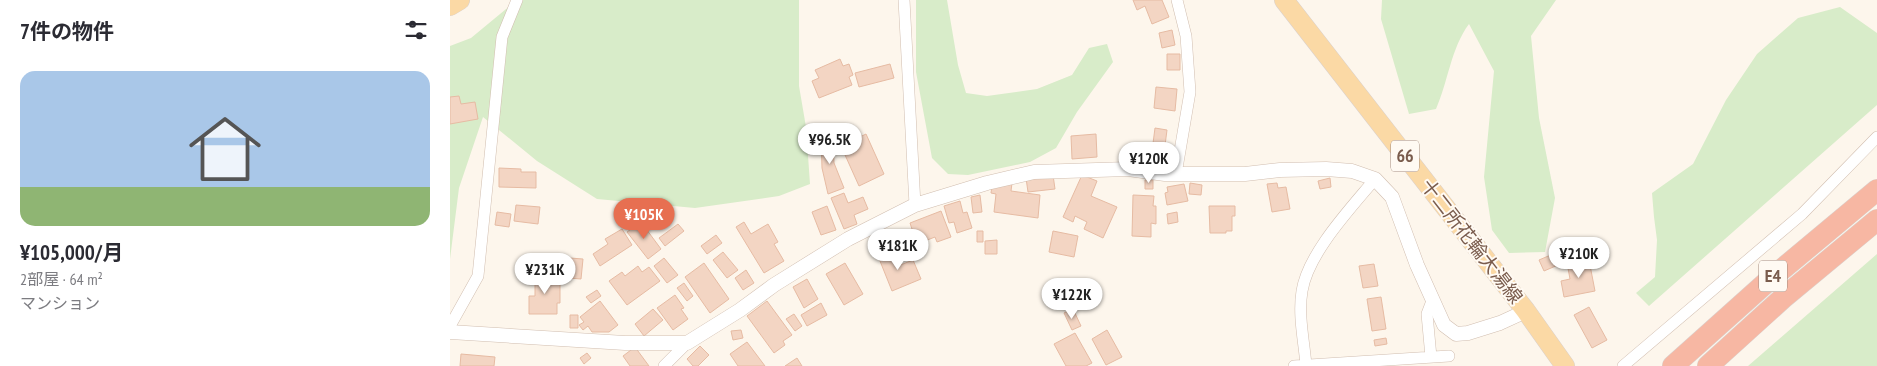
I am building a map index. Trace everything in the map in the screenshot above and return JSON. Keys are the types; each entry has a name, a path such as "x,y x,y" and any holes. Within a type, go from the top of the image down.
{"highway":[{"name":"E4","path":"1673,366 1768,281 1877,190"},
{"name":"E4","path":"1708,366 1783,298 1877,220"}],"main road":[{"path":"450,6 460,0"},
{"name":"十二所花輪大湯線","path":"1284,0 1526,311 1565,366"}],"street":[{"path":"450,326 478,276 502,37 517,0"},
{"path":"904,0 915,205"},
{"path":"1176,174 1190,92 1186,36 1177,0"},
{"path":"1623,366 1802,214 1877,137"},
{"path":"664,366 687,343 740,310 774,285 848,239 915,205 986,183 1034,172 1128,169 1176,174 1245,174 1326,168 1352,171 1375,179 1392,197 1432,302 1444,325 1456,334 1468,333 1500,323 1526,311"},
{"path":"1375,179 1330,234 1311,265 1302,291 1300,365 1449,356"},
{"path":"1430,357 1427,314 1432,302"},
{"path":"450,332 625,343 687,343"}],"green space":[{"path":"517,0 799,0 799,86 806,127 810,184 779,196 695,208 597,199 537,161 483,117 459,188 450,259 450,46 471,38"},
{"path":"916,0 947,0 958,65 966,93 987,96 1037,89 1072,75 1089,48 1107,44 1113,62 1077,112 1056,148 1030,162 968,175 948,174 932,158 916,72"},
{"path":"1382,0 1556,0 1531,36 1539,118 1555,198 1545,252 1509,253 1492,230 1484,177 1494,71 1469,24 1454,54 1436,109 1409,114 1381,19"},
{"path":"1840,7 1877,33 1877,105 1649,306 1636,293 1655,277 1657,240 1652,193 1693,164 1726,100 1757,54 1798,18"},
{"path":"1877,254 1877,366 1748,366"}],"building":[{"path":"1133,0 1162,0 1169,17 1152,24 1145,6 1137,10"},
{"path":"1172,30 1175,45 1162,48 1159,33"},
{"path":"1167,54 1180,54 1180,70 1167,70"},
{"path":"840,59 843,66 849,64 853,75 849,77 852,85 819,98 812,81 819,78 815,70"},
{"path":"890,64 894,78 859,87 855,73"},
{"path":"1156,87 1177,89 1175,111 1154,108"},
{"path":"459,96 461,104 475,102 478,119 450,124 450,97"},
{"path":"1155,128 1167,130 1164,153 1152,151"},
{"path":"866,134 884,174 859,186 841,146"},
{"path":"1096,134 1097,157 1072,159 1071,136"},
{"path":"821,135 833,135 834,163 844,188 828,194 822,168"},
{"path":"499,168 521,169 521,172 536,172 536,188 499,187"},
{"path":"1053,175 1055,189 1028,192 1026,178"},
{"path":"1082,175 1097,181 1091,196 1117,207 1103,238 1084,229 1087,222 1075,216 1073,222 1063,217"},
{"path":"1330,178 1331,187 1320,189 1318,181"},
{"path":"1145,180 1153,180 1153,189 1145,189"},
{"path":"1012,183 1011,191 1040,195 1038,218 994,212 996,194 991,193 992,186"},
{"path":"1190,183 1202,185 1201,195 1189,194"},
{"path":"1277,183 1278,188 1286,187 1290,209 1272,212 1267,184"},
{"path":"1184,184 1188,201 1167,205 1165,193 1168,192 1167,187"},
{"path":"844,193 848,203 863,197 868,209 854,215 857,224 844,229 831,198"},
{"path":"980,195 982,212 973,213 971,197"},
{"path":"1133,195 1154,196 1153,206 1156,206 1156,224 1151,223 1151,237 1132,236"},
{"path":"960,201 963,213 967,212 972,228 957,233 954,222 949,223 944,206"},
{"path":"516,205 540,207 538,224 514,221"},
{"path":"827,206 836,230 821,235 812,212"},
{"path":"1209,206 1235,206 1235,216 1232,216 1232,231 1210,233"},
{"path":"941,211 951,237 937,242 935,237 917,244 910,223"},
{"path":"497,212 511,214 509,227 495,225"},
{"path":"1177,212 1178,222 1168,224 1167,214"},
{"path":"641,222 661,249 648,259 627,232"},
{"path":"744,222 751,234 768,224 778,242 774,244 784,261 764,273 736,227"},
{"path":"678,224 684,231 665,246 659,238"},
{"path":"622,229 632,245 600,266 593,254 608,244 605,239"},
{"path":"977,231 983,231 983,242 977,242"},
{"path":"1053,231 1078,236 1074,257 1049,252"},
{"path":"716,235 722,243 707,254 701,246"},
{"path":"997,240 997,254 985,254 985,241"},
{"path":"892,250 898,266 913,260 921,279 892,291 878,256"},
{"path":"1560,251 1565,262 1544,271 1539,260"},
{"path":"723,252 738,270 727,278 713,260"},
{"path":"543,256 558,256 558,270 544,271"},
{"path":"570,258 583,259 581,279 569,278"},
{"path":"664,258 678,275 667,283 654,266"},
{"path":"1589,260 1595,291 1564,297 1561,281 1570,279 1567,263"},
{"path":"704,263 729,299 710,313 685,277"},
{"path":"845,263 863,294 844,305 826,274"},
{"path":"1374,264 1378,286 1363,288 1359,266"},
{"path":"638,266 642,272 649,267 660,281 627,305 609,281 622,272 625,276"},
{"path":"746,270 754,283 743,290 735,278"},
{"path":"556,274 556,283 560,283 560,303 557,303 557,314 529,314 529,296 535,296 535,275"},
{"path":"807,279 818,299 804,308 793,287"},
{"path":"684,283 693,296 687,301 677,288"},
{"path":"597,290 601,296 591,303 586,297"},
{"path":"675,295 684,308 681,309 688,319 673,330 657,308"},
{"path":"1381,297 1386,329 1372,331 1367,299"},
{"path":"600,301 618,325 609,332 592,332 588,326 583,330 579,325 584,322 580,317"},
{"path":"767,301 792,335 783,341 785,345 774,353 747,316"},
{"path":"821,303 827,315 807,326 801,315"},
{"path":"1589,307 1607,340 1592,348 1574,315"},
{"path":"653,309 663,320 644,336 635,324"},
{"path":"1073,309 1081,326 1072,330 1064,313"},
{"path":"794,314 802,326 795,331 786,319"},
{"path":"570,315 578,315 578,328 570,328"},
{"path":"741,330 743,338 733,340 731,331"},
{"path":"1107,330 1122,357 1106,365 1092,339"},
{"path":"1075,333 1092,363 1086,366 1066,366 1054,344"},
{"path":"1386,338 1387,344 1375,346 1374,340"},
{"path":"747,342 765,366 738,366 730,354"},
{"path":"700,346 709,355 698,366 693,366 687,359"},
{"path":"635,347 649,366 630,366 623,356"},
{"path":"587,353 591,358 584,364 580,358"},
{"path":"461,354 495,357 494,366 460,366"},
{"path":"797,358 802,366 785,366"}]}
